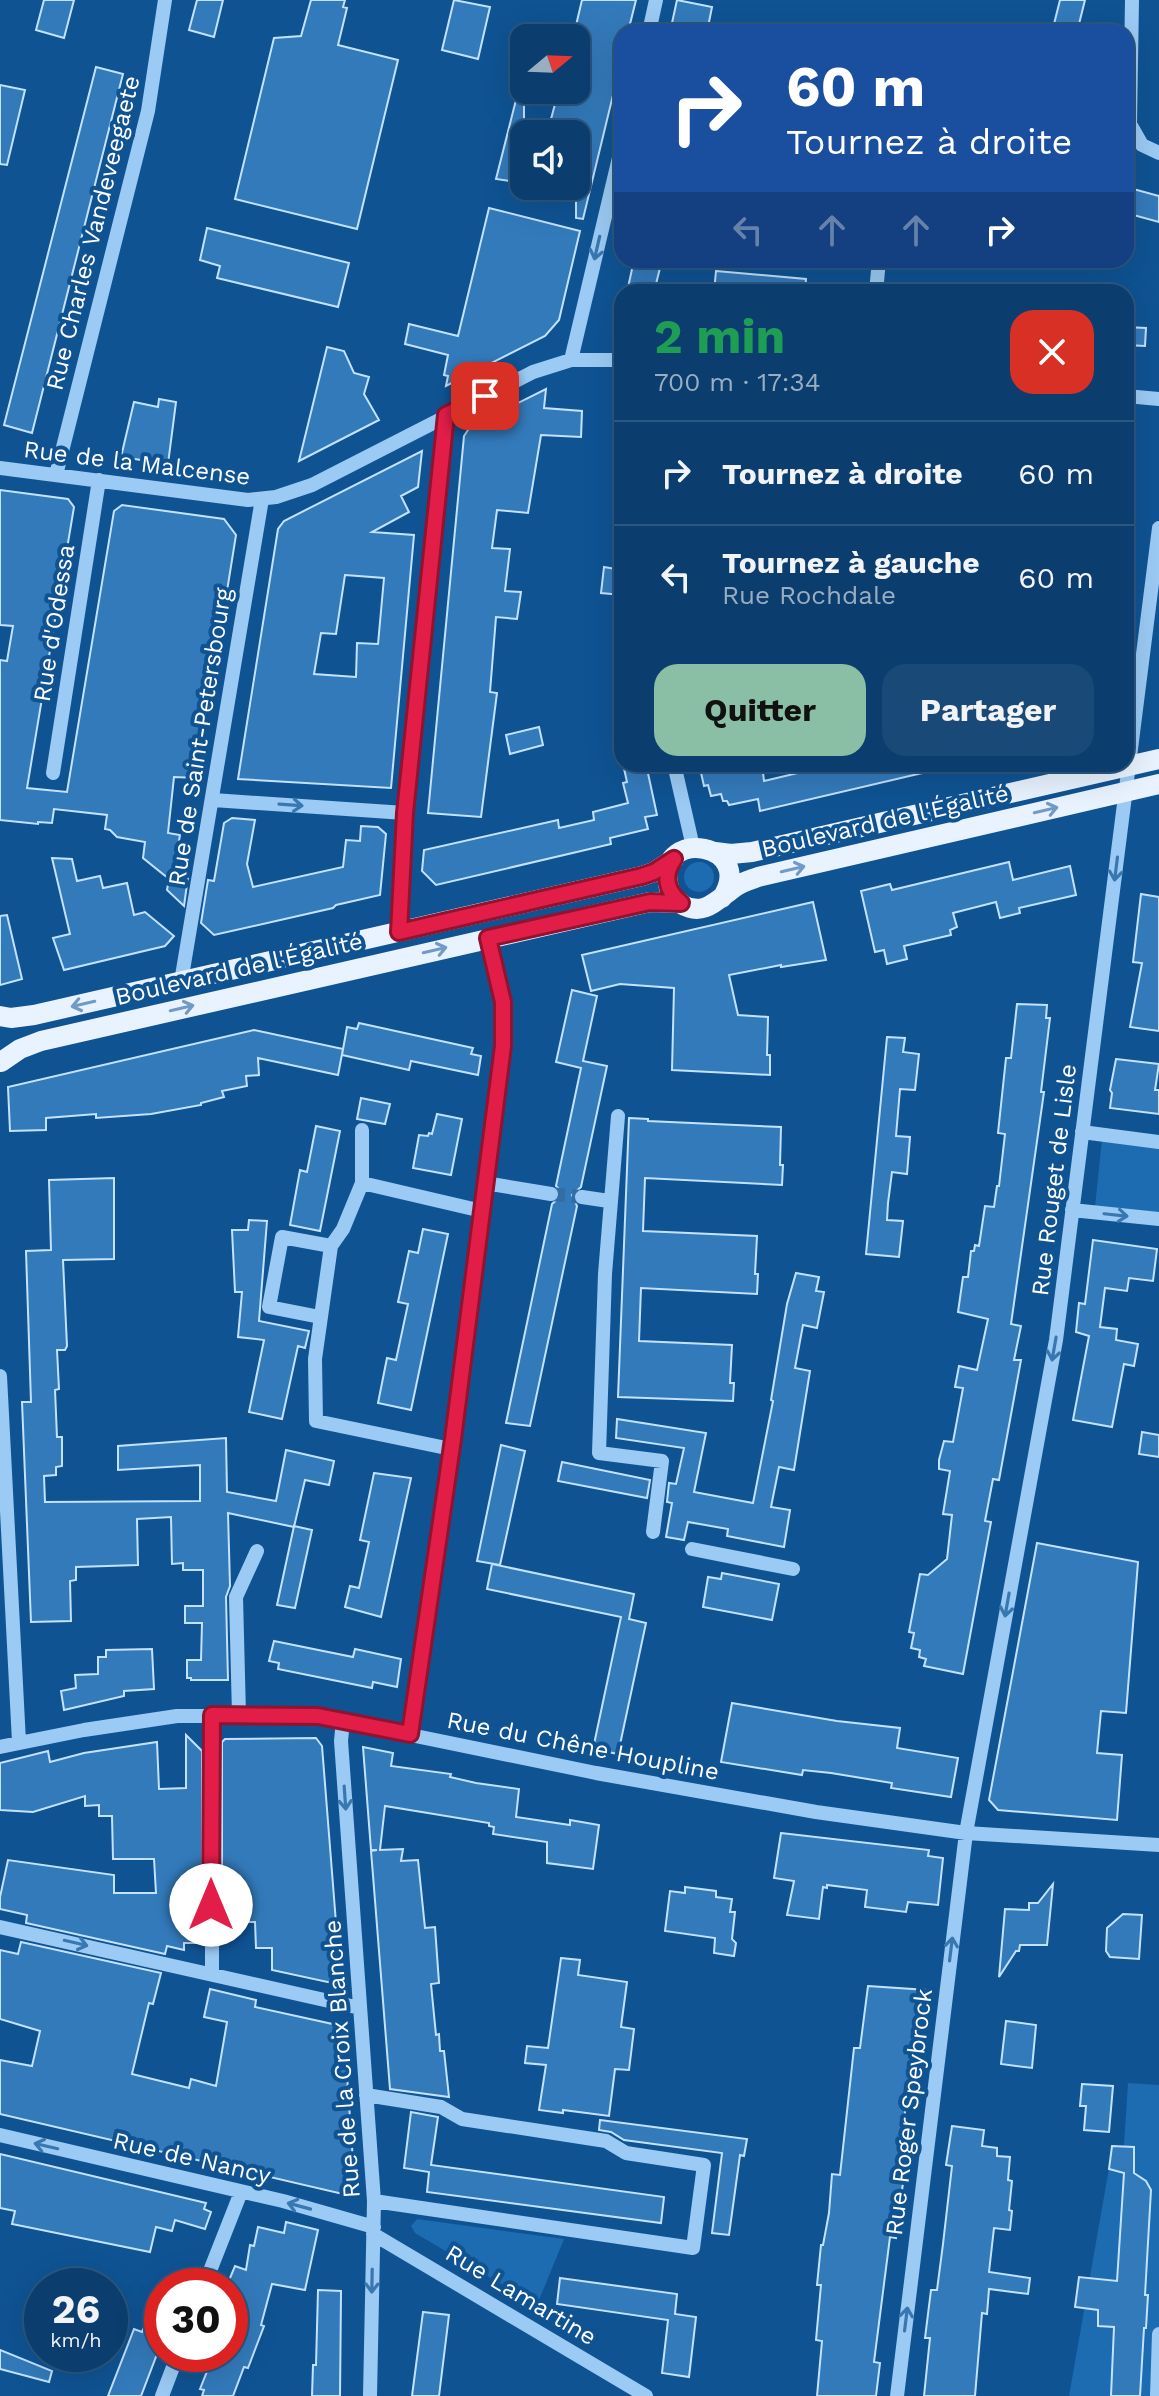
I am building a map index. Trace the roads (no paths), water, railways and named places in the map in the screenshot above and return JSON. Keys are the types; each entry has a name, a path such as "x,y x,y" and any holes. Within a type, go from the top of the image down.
{"main road":[{"name":"Boulevard de l'Égalité","path":"1134,764 1159,759"},
{"name":"Boulevard de l'Égalité","path":"715,852 752,852 1099,772"},
{"name":"Boulevard de l'Égalité","path":"722,898 736,886 758,877 1159,784"},
{"path":"693,847 704,847 715,852 723,859 729,873 729,884 722,898 705,908 690,908 670,891 668,869 682,851 693,847"},
{"name":"Boulevard de l'Égalité","path":"0,1017 34,1015 642,876 674,859"},
{"name":"Boulevard de l'Égalité","path":"1,1063 20,1049 41,1041 650,902 681,903"},
{"path":"0,1017 11,1039 1,1063"}],"street":[{"name":"Rue Charles Vandeveegaete","path":"56,475 148,111 165,0"},
{"path":"651,24 656,0"},
{"path":"1132,0 1132,24"},
{"path":"1134,131 1142,145 1159,153"},
{"path":"571,360 614,179"},
{"name":"Rue de la Malcense","path":"0,468 262,499 302,490 533,372 571,360 614,360"},
{"path":"1134,397 1159,399"},
{"path":"399,932 405,813 446,415"},
{"name":"Rue d'Odessa","path":"53,773 99,480"},
{"name":"Rue de Saint-Petersbourg","path":"181,982 262,499"},
{"name":"Rue Rouget de Lisle","path":"1134,726 1159,528"},
{"path":"676,772 693,847"},
{"name":"Rue Rouget de Lisle","path":"966,1833 1054,1352 1128,772"},
{"path":"213,800 405,813"},
{"path":"410,1734 451,1449 505,1024 488,938"},
{"path":"618,1116 609,1201 599,1453 662,1461 653,1532"},
{"path":"362,1130 362,1183 343,1229 331,1246 315,1359 316,1421 451,1449"},
{"path":"1082,1132 1159,1142"},
{"path":"362,1183 482,1211"},
{"path":"485,1183 551,1194"},
{"path":"582,1197 609,1201"},
{"path":"1072,1210 1159,1219"},
{"path":"320,1317 269,1307 282,1237 331,1246"},
{"path":"0,1376 19,1742"},
{"path":"692,1549 793,1569"},
{"path":"239,1715 236,1597 257,1551"},
{"path":"212,1715 212,1974"},
{"name":"Rue du Chêne Houpline","path":"0,1747 132,1721 212,1715 318,1716 654,1784 816,1812 966,1833 1159,1845"},
{"name":"Rue de la Croix Blanche","path":"343,1720 341,1741 374,2201 370,2396"},
{"name":"Rue Roger Speybrock","path":"897,2396 966,1833"},
{"path":"0,1927 360,2008"},
{"path":"366,2095 441,2107 462,2119 606,2141 626,2153 704,2165 693,2248 374,2201"},
{"name":"Rue de Nancy","path":"0,2135 241,2192 374,2231"},
{"path":"211,2268 241,2192"},
{"name":"Rue Lamartine","path":"374,2231 646,2396"},
{"path":"1157,2396 1159,2334"},
{"path":"162,2396 171,2372"}],"tunnel":[{"path":"551,1194 582,1197"}]}
